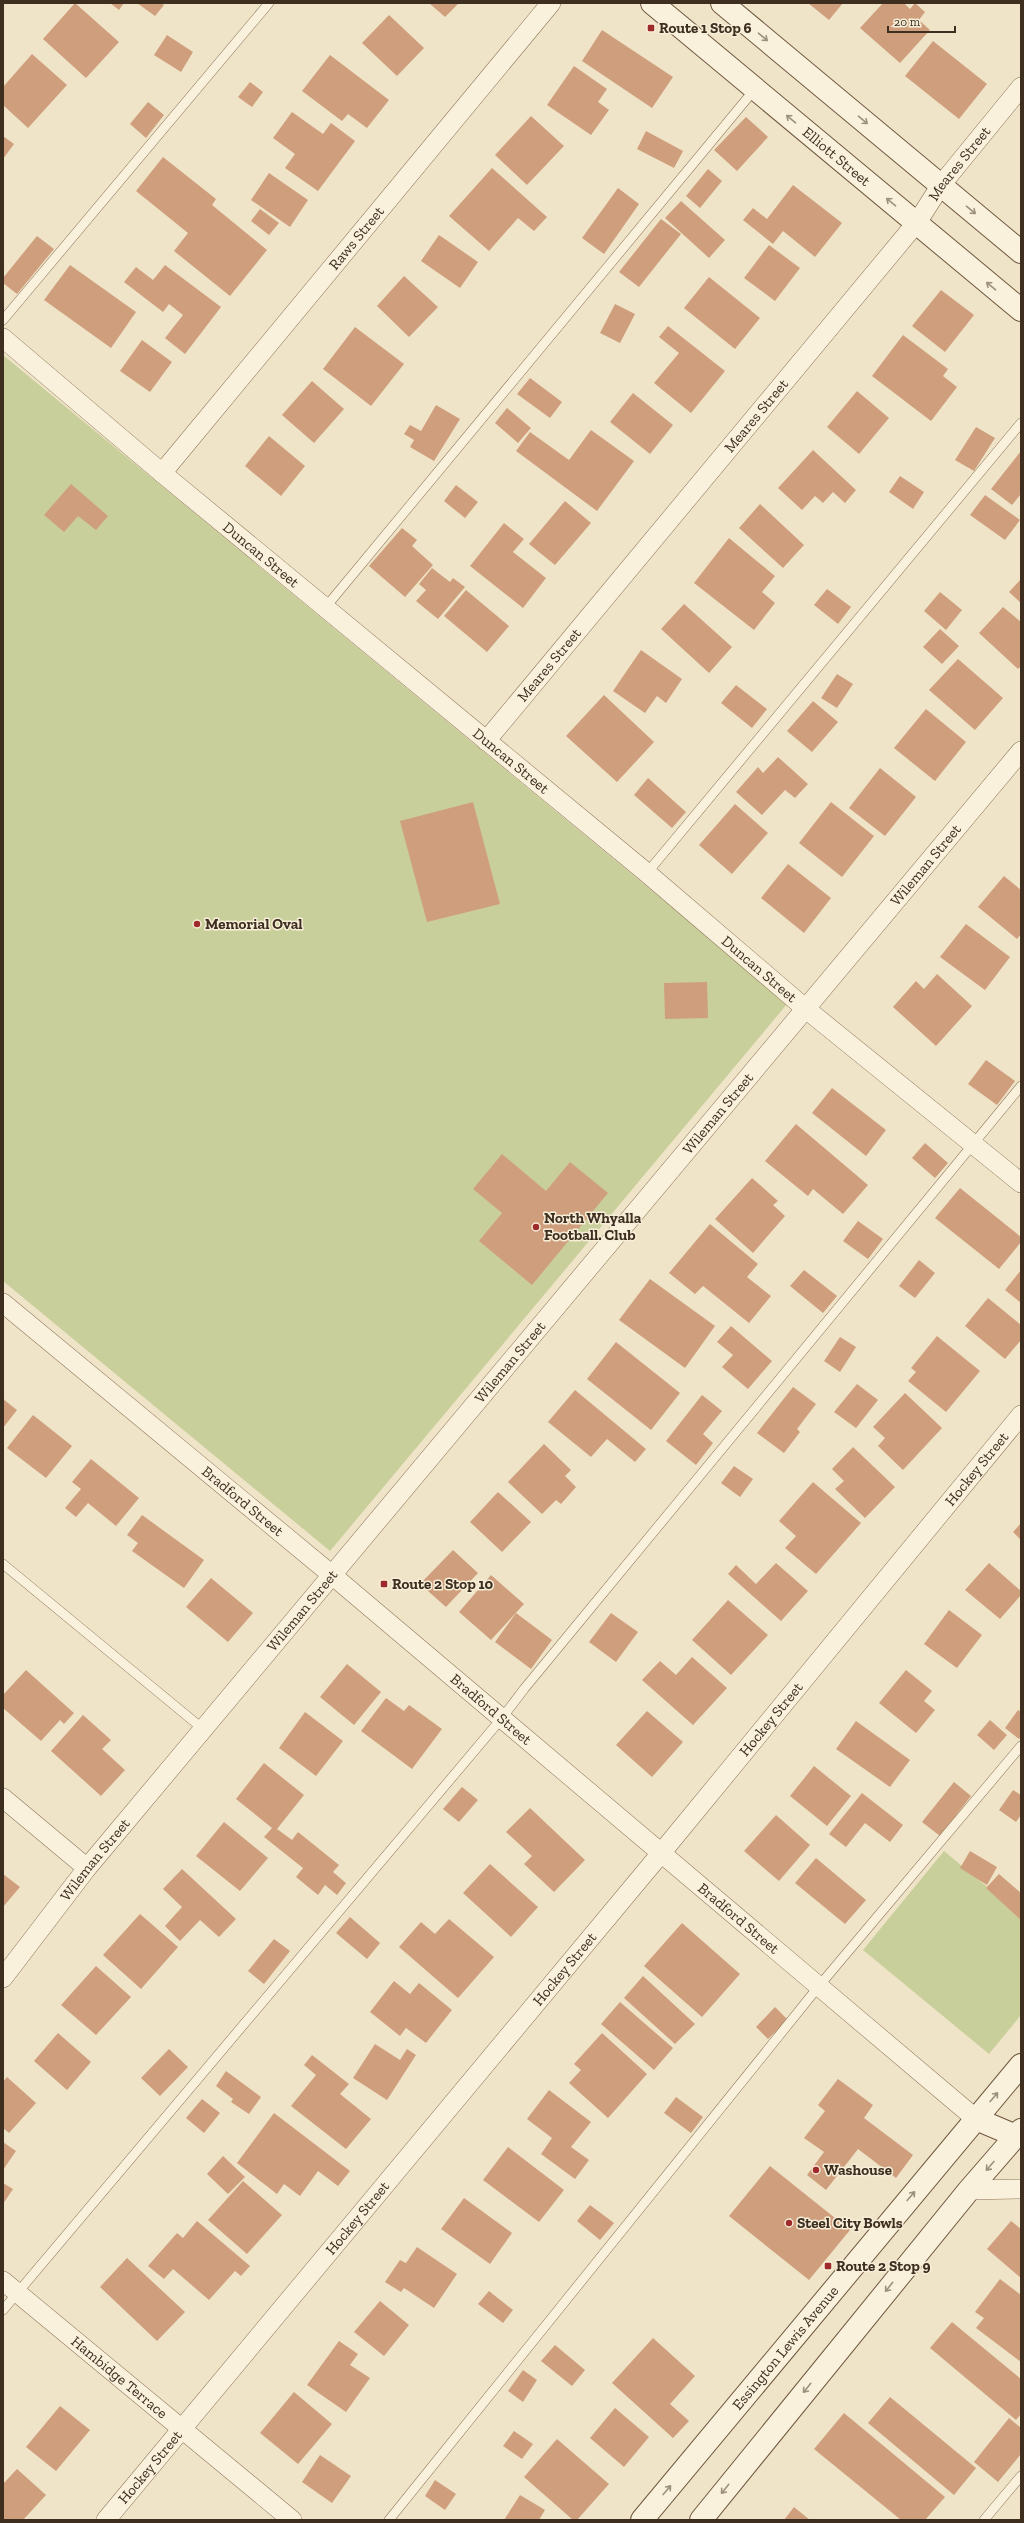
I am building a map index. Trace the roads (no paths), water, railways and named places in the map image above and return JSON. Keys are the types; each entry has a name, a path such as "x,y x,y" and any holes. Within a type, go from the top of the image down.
{"street":[{"name":"Raws Street","path":"162,473 551,3"},
{"name":"Elliott Street","path":"652,3 1021,310"},
{"path":"722,3 1021,252"},
{"name":"Meares Street","path":"486,741 916,223 941,185 1021,87"},
{"name":"Duncan Street","path":"3,338 162,473 646,873 806,1009 974,1143 1021,1183"},
{"name":"Wileman Street","path":"3,1978 87,1868 1021,751"},
{"name":"Bradford Street","path":"3,1303 332,1575 662,1852 976,2119"},
{"name":"Hockey Street","path":"106,2520 662,1852 1021,1415"},
{"path":"3,1798 87,1868"},
{"name":"Essington Lewis Avenue","path":"642,2520 1021,2065"},
{"path":"700,2520 969,2190 1019,2135 976,2119"},
{"path":"969,2190 1021,2189"},
{"name":"Hambidge Terrace","path":"3,2281 292,2520"}],"lane":[{"path":"3,320 269,3"},
{"path":"325,608 755,89"},
{"path":"646,873 1021,423"},
{"path":"3,2310 502,1718 524,1689 1021,1086"},
{"path":"3,1564 203,1729"},
{"path":"389,2520 819,1986 1021,1746"},
{"path":"984,2520 1021,2476"}],"place":[{"name":"Route 1 Stop 6","path":"651,28"},
{"name":"Memorial Oval","path":"197,924"},
{"name":"North Whyalla Football. Club","path":"536,1227"},
{"name":"Route 2 Stop 10","path":"384,1584"},
{"name":"Washouse","path":"816,2170"},
{"name":"Steel City Bowls","path":"789,2223"},
{"name":"Route 2 Stop 9","path":"828,2266"}]}
